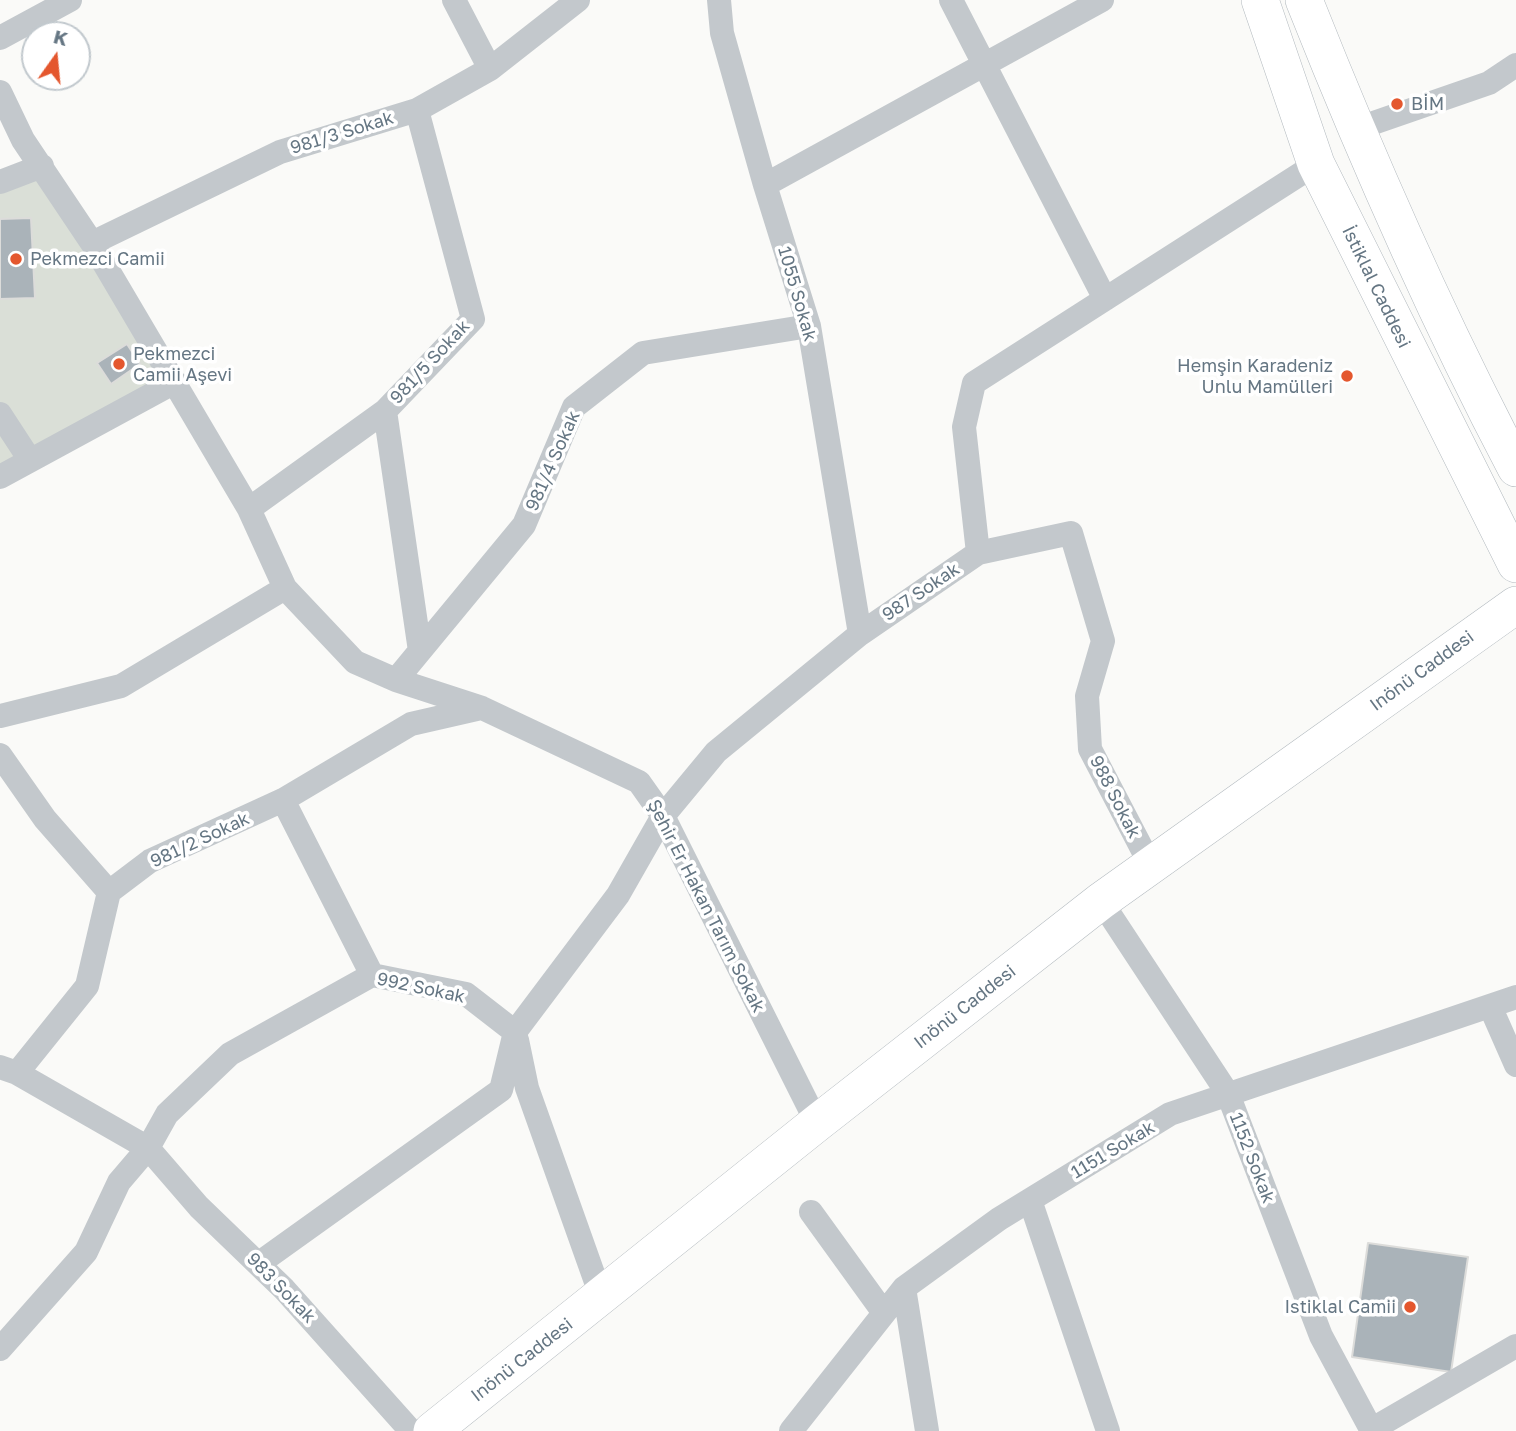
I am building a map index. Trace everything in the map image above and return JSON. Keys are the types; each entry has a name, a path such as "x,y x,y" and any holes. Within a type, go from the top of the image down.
{"street":[{"path":"0,38 70,0"},
{"path":"454,0 490,69"},
{"name":"981/3 Sokak","path":"92,243 280,152 417,110 490,69 578,0"},
{"name":"1055 Sokak","path":"719,0 722,33 765,186 809,326 860,634"},
{"path":"951,0 1105,299"},
{"path":"765,186 1102,0"},
{"name":"İstiklal Caddesi","path":"1260,0 1316,164 1516,564"},
{"path":"1304,0 1356,129 1460,360 1516,468"},
{"path":"1356,129 1489,83 1516,65"},
{"name":"Şehir Er Hakan Tarım Sokak","path":"0,92 23,139 92,243 249,509 285,588 355,662 396,680 482,708 639,782 663,816 817,1123"},
{"name":"981/5 Sokak","path":"249,509 385,411 472,319 417,110"},
{"name":"987 Sokak","path":"515,1032 618,895 663,816 716,752 860,634 978,553 964,427 974,383 1316,164"},
{"path":"0,182 41,166"},
{"name":"981/4 Sokak","path":"396,680 524,525 574,407 643,354 809,326"},
{"path":"0,477 174,382"},
{"path":"385,411 420,651"},
{"path":"0,414 30,460"},
{"name":"988 Sokak","path":"978,553 1071,533 1103,641 1087,696 1090,749 1150,866"},
{"path":"0,716 121,686 285,588"},
{"name":"Inönü Caddesi","path":"432,1431 817,1123 1101,901 1516,605"},
{"name":"981/2 Sokak","path":"108,892 150,861 283,800 411,724 482,708"},
{"path":"0,755 45,819 108,892 87,986 8,1070 148,1148"},
{"path":"283,800 372,975"},
{"name":"1152 Sokak","path":"1101,901 1228,1094 1321,1335 1372,1431"},
{"name":"992 Sokak","path":"0,1349 86,1252 119,1182 148,1148 167,1114 230,1054 372,975 467,994 515,1032"},
{"name":"1151 Sokak","path":"791,1431 904,1288 999,1219 1170,1114 1516,997"},
{"path":"1490,1006 1516,1065"},
{"path":"258,1264 501,1090 515,1032"},
{"path":"515,1032 527,1088 601,1296"},
{"name":"983 Sokak","path":"148,1148 199,1207 284,1289 411,1431"},
{"path":"1030,1200 1108,1431"},
{"path":"811,1212 884,1313"},
{"path":"904,1288 927,1431"},
{"path":"1372,1431 1516,1346"}],"shaded area":[{"path":"42,166 175,382 0,477 0,182"}],"building":[{"name":"Pekmezci Camii","path":"31,218 35,298 0,299 0,219"},
{"name":"Pekmezci Camii Aşevi","path":"127,344 140,364 111,384 97,363"},
{"name":"Istiklal Camii","path":"1368,1243 1468,1257 1451,1372 1352,1357"}],"place":[{"name":"BİM","path":"1397,104"},
{"name":"Pekmezci Camii","path":"16,259"},
{"name":"Pekmezci Camii Aşevi","path":"119,364"},
{"name":"Hemşin Karadeniz Unlu Mamülleri","path":"1347,376"},
{"name":"Istiklal Camii","path":"1410,1307"}]}
